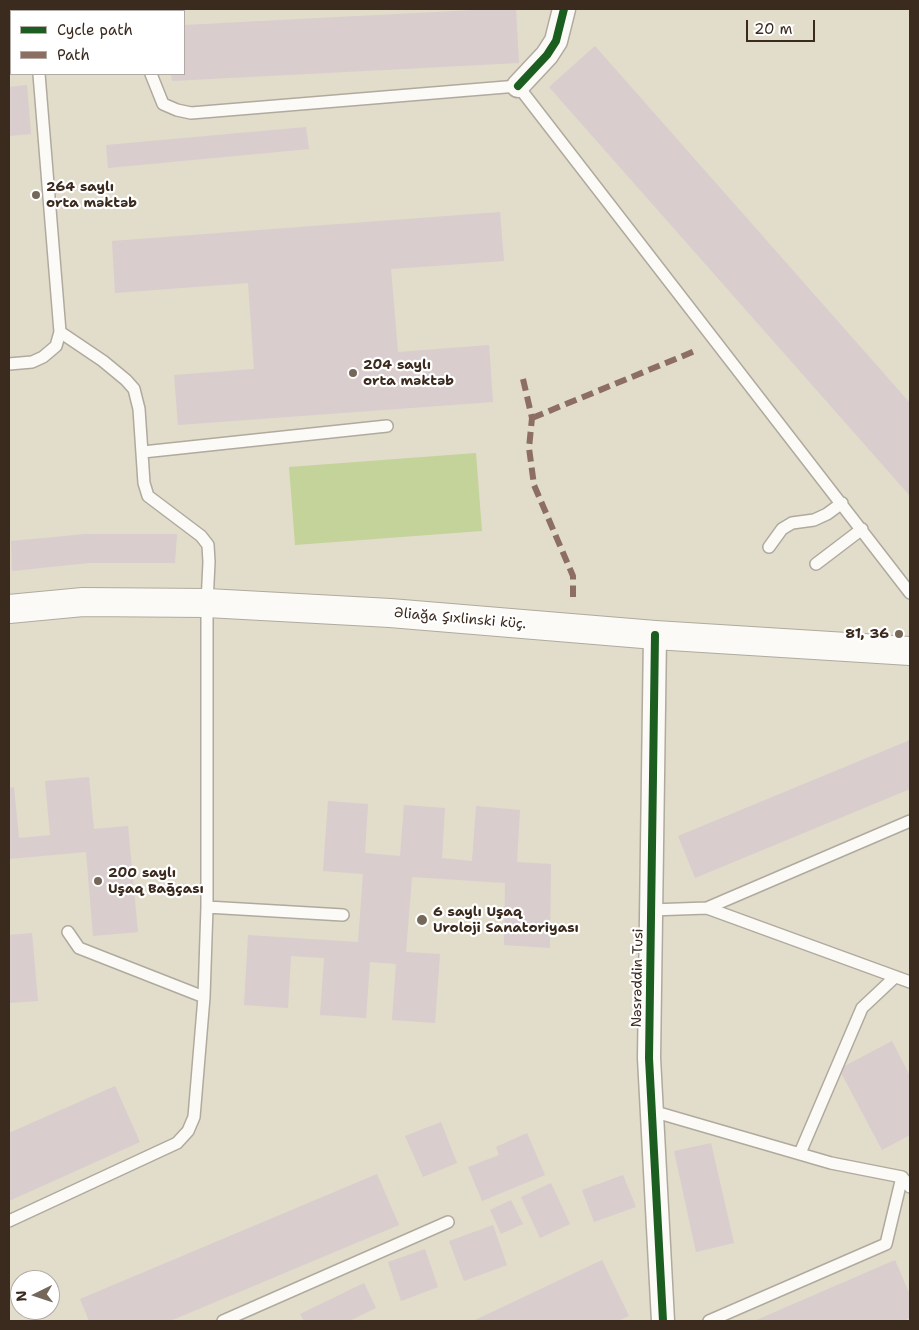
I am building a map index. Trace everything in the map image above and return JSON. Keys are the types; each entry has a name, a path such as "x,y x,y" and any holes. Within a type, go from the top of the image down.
{"main road":[{"name":"Əliağa Şıxlinski küç.","path":"9,609 83,602 207,603 390,613 655,635 910,651"}],"street":[{"path":"518,86 547,54 556,41 564,9"},
{"name":"Nəsrəddin Tusi","path":"655,635 649,1058 663,1321"}],"lane":[{"path":"9,364 32,362 43,357 56,346 60,332 39,75"},
{"path":"151,75 164,104 177,110 191,112 518,86 842,502 910,593"},
{"path":"9,1221 177,1143 188,1131 194,1117 204,998 207,907 208,545 201,536 148,496 144,483 139,409 134,390 126,380 103,361 60,332"},
{"path":"143,452 387,426"},
{"path":"769,547 782,529 792,523 814,520 827,514 842,502"},
{"path":"816,564 862,529"},
{"path":"651,910 707,908 910,820"},
{"path":"207,907 343,915"},
{"path":"707,908 910,982"},
{"path":"68,932 78,948 204,998"},
{"path":"800,1154 862,1008 895,977"},
{"path":"652,1111 831,1163 902,1177 910,1187"},
{"path":"709,1321 886,1244 902,1177"},
{"path":"223,1321 448,1222"}],"green space":[{"path":"476,453 482,531 295,545 289,467"}],"building":[{"path":"516,9 519,63 172,81 171,75 185,75 185,25"},
{"path":"595,46 910,403 910,496 549,87"},
{"path":"27,85 31,134 9,136 9,87"},
{"path":"306,127 309,149 108,168 106,145"},
{"path":"500,212 504,261 391,269 398,352 489,345 493,402 178,425 174,375 254,369 248,283 115,293 112,241"},
{"path":"86,534 177,534 175,563 89,563 12,571 11,541"},
{"path":"910,740 910,789 695,878 678,836"},
{"path":"89,777 94,829 128,826 138,932 93,936 86,852 9,859 9,788 14,787 19,838 50,835 45,781"},
{"path":"328,801 368,804 365,853 400,856 404,805 445,808 442,858 472,861 476,806 520,810 517,862 551,864 550,948 504,945 505,883 412,877 406,952 440,954 435,1023 392,1020 396,964 370,962 366,1018 320,1015 324,958 291,956 288,1008 244,1005 248,935 358,942 363,874 323,871"},
{"path":"32,933 38,1001 9,1003 9,935"},
{"path":"892,1041 910,1076 910,1135 882,1150 839,1069"},
{"path":"115,1086 140,1142 9,1201 9,1133"},
{"path":"441,1122 457,1163 423,1177 405,1136"},
{"path":"527,1133 545,1175 482,1201 468,1167 499,1155 496,1147"},
{"path":"711,1143 734,1243 696,1252 674,1151"},
{"path":"377,1174 399,1225 170,1321 89,1321 80,1299"},
{"path":"623,1175 636,1207 594,1222 582,1190"},
{"path":"551,1183 570,1224 540,1238 521,1197"},
{"path":"511,1200 523,1224 501,1234 490,1210"},
{"path":"493,1225 507,1265 464,1281 449,1241"},
{"path":"425,1249 438,1287 401,1301 388,1262"},
{"path":"602,1260 629,1316 618,1321 473,1321"},
{"path":"895,1260 910,1295 910,1318 903,1321 754,1321"},
{"path":"364,1283 376,1308 349,1321 304,1321 300,1314"}],"marked path":[{"path":"532,418 695,351"},
{"path":"523,379 532,418 529,448 534,485 573,576 573,597"}],"cycle path":[{"path":"518,86 547,55 556,41 564,9"},
{"path":"655,635 649,1058 663,1321"}],"place":[{"name":"264 saylı orta məktəb","path":"36,195"},
{"name":"204 saylı orta məktəb","path":"353,373"},
{"name":"81, 36","path":"899,634"},
{"name":"200 saylı Uşaq Bağçası","path":"98,881"},
{"name":"6 saylı Uşaq Uroloji Sanatoriyası","path":"422,920"}]}
